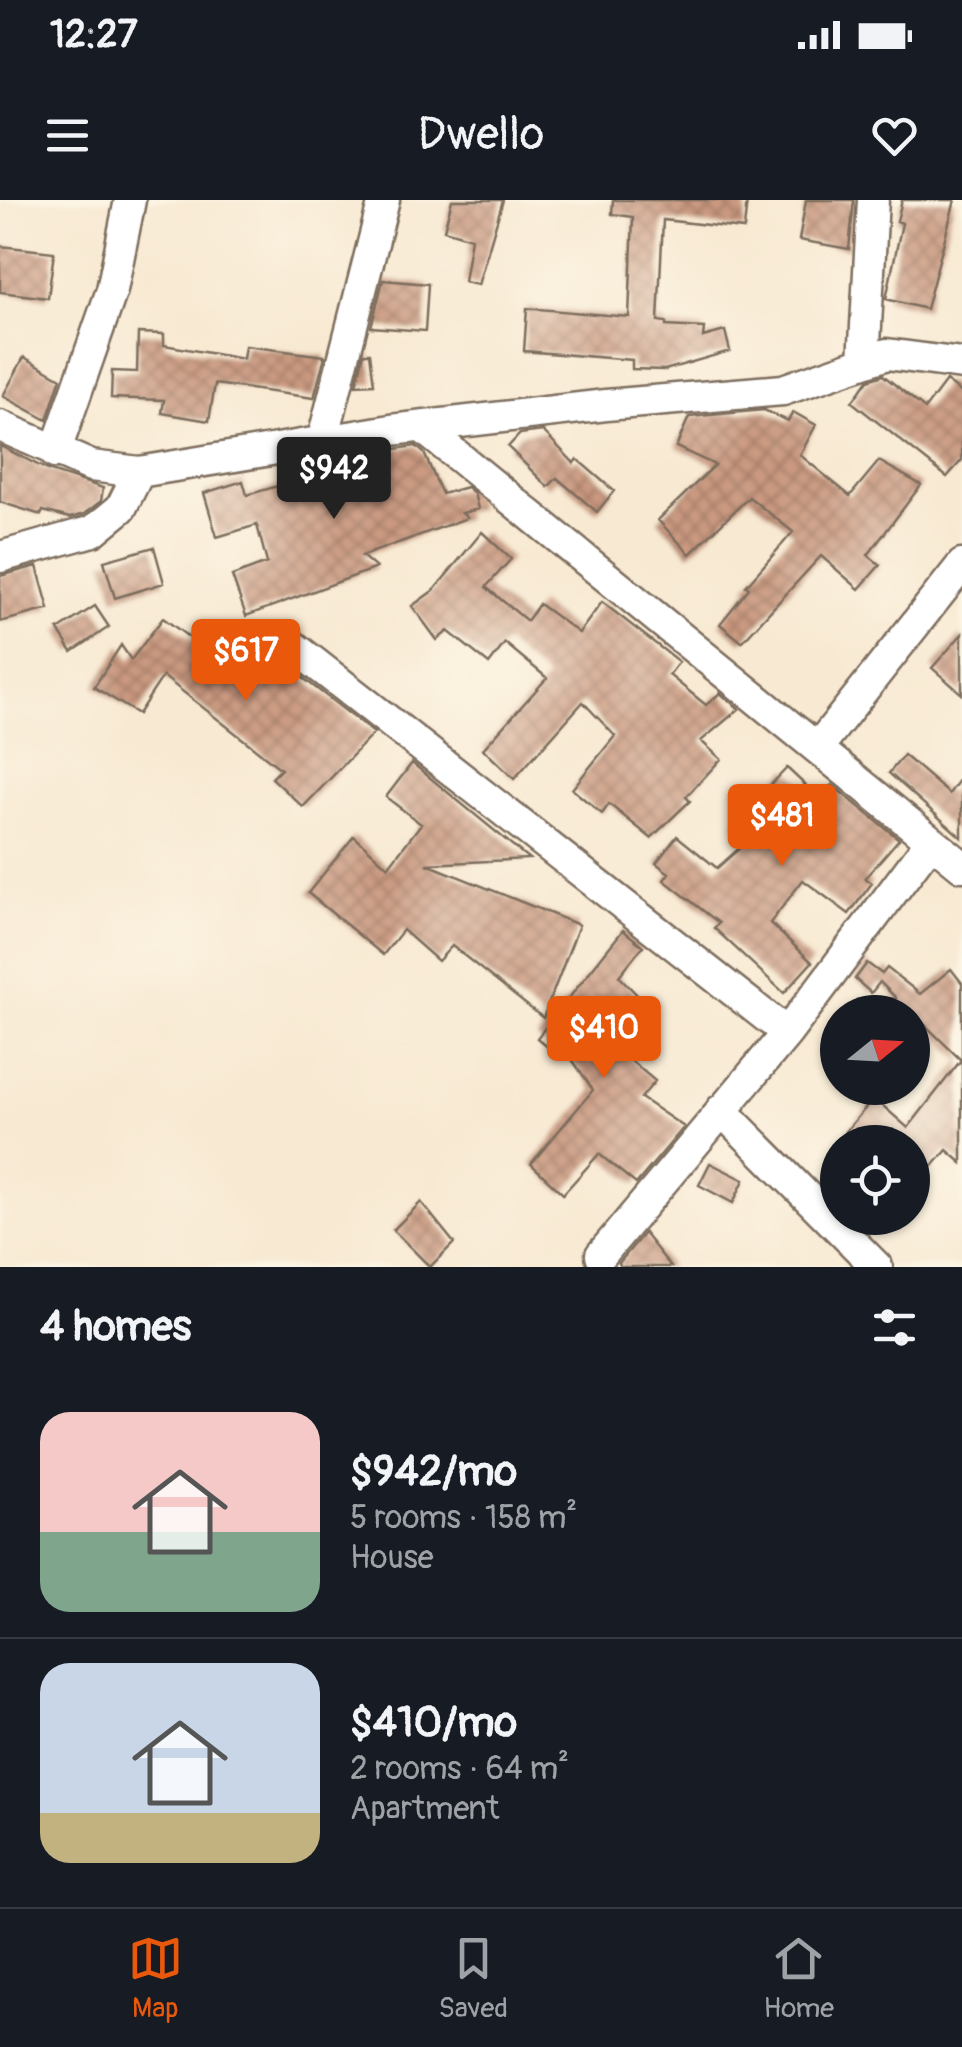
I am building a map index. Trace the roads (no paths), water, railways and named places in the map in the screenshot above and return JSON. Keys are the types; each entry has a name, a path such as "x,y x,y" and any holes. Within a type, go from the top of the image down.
{"street":[{"path":"55,453 112,290 130,200"},
{"path":"323,439 384,200"},
{"path":"864,362 873,200"},
{"path":"0,426 92,466 139,472 323,439 606,404 784,390 814,383 887,354 962,364"},
{"path":"422,428 561,544 820,746 962,866"},
{"path":"0,557 93,531 121,508 139,472"},
{"path":"820,746 962,565"},
{"path":"284,639 788,1033"},
{"path":"601,1255 788,1033 932,842"},
{"path":"720,1110 877,1267"}]}
